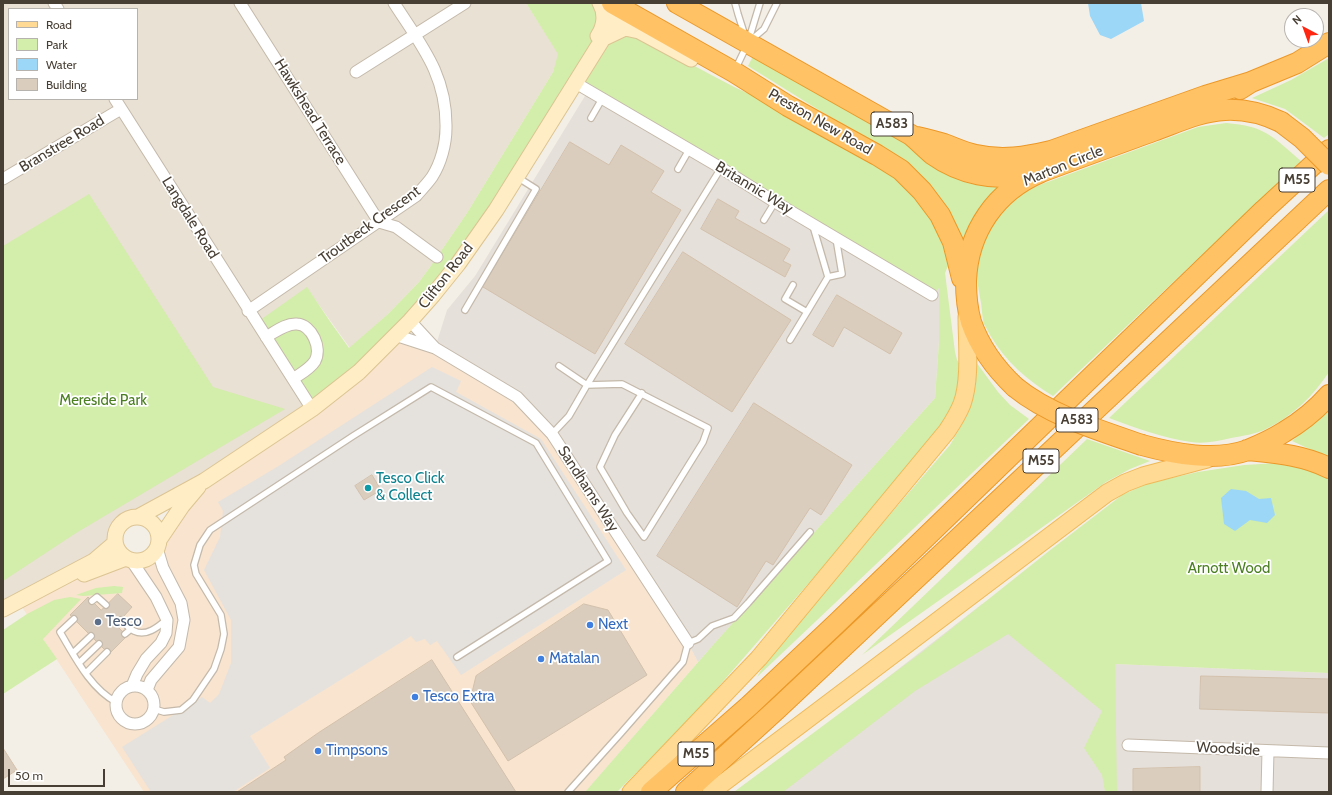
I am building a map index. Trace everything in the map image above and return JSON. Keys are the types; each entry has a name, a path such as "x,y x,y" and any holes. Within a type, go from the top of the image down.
{"highway":[{"name":"A583","path":"677,3 911,135 932,154 945,162 969,172 981,175 1006,177 1024,176 1041,172"},
{"name":"Preston New Road","path":"621,4 788,106 877,155 901,170 932,202 947,227 958,259 966,302"},
{"path":"911,135 976,155 994,158 1032,156 1205,96 1251,82 1297,63 1329,43"},
{"path":"1193,116 1251,82"},
{"name":"Marton Circle","path":"1329,165 1302,138 1281,122 1265,116 1241,111 1225,110 1193,116 1041,172 1029,177 1009,190 988,214 979,228 972,243 969,257 966,302 971,322 985,351 997,368 1015,387 1031,399 1061,414 1142,445 1160,450 1194,456 1221,455 1247,450 1274,438 1295,425 1312,413 1329,396"},
{"name":"M55","path":"651,792 708,743 776,680 1264,210 1329,150"},
{"name":"M55","path":"686,792 778,709 1329,190"},
{"name":"A583","path":"1247,450 1299,457 1329,468"}],"main road":[{"path":"631,792 759,658 947,431 963,402 966,390 966,302"},
{"path":"711,792 1107,493 1125,483 1143,476 1221,455"}],"street":[{"name":"Hawkshead Terrace","path":"240,3 379,222"},
{"name":"Troutbeck Crescent","path":"248,311 416,196 432,177 441,158 446,139 446,114 442,89 436,71 394,3"},
{"path":"356,72 465,3"},
{"path":"576,80 579,65 602,29 604,10 600,3"},
{"name":"Clifton Road","path":"3,609 94,561 115,543 117,530 121,525 131,518 138,518 204,480 312,410 359,372 410,320 458,264 496,210 576,80 604,38 621,4"},
{"path":"604,38 625,28 639,31 710,68 734,72"},
{"name":"Britannic Way","path":"576,80 602,99 721,168 775,202 932,295"},
{"name":"Branstree Road","path":"3,179 118,104"},
{"name":"Langdale Road","path":"118,104 312,410"},
{"path":"379,222 396,227 437,256"},
{"name":"Sandhams Way","path":"410,320 435,348"},
{"path":"266,337 287,325 297,324 306,328 314,337 318,350 315,360 312,366 293,379"},
{"name":"Sandhams Way","path":"395,335 435,348 517,397 552,434 688,643"},
{"name":"Clifton Road","path":"45,587 128,559 136,561 145,560 154,554 158,544 182,506 204,480"},
{"path":"138,518 145,519 150,522 158,533 158,544 163,568 181,603 184,620 179,647 151,680 147,690"},
{"path":"115,543 117,549 128,559 156,597 167,620 166,633 161,643 146,659 132,686"},
{"path":"132,686 142,687 147,690 153,699 154,709 150,717 145,722 139,724 125,722 119,716 116,709 118,695 126,688 132,686"},
{"name":"Woodside","path":"1128,745 1329,753"},
{"path":"1267,792 1268,750"}],"lane":[{"path":"735,3 748,43"},
{"path":"734,72 748,43 760,3"},
{"path":"748,43 764,29 777,3"},
{"path":"591,118 602,99"},
{"path":"678,169 689,150"},
{"path":"552,434 569,416 721,168"},
{"path":"465,310 536,189 516,176"},
{"path":"764,220 775,202"},
{"path":"812,223 828,277"},
{"path":"790,340 828,277 842,274 835,237"},
{"path":"793,285 785,299 807,312"},
{"path":"559,366 587,385 622,384 642,393 708,428 703,442 644,537 627,513 600,467 615,435 642,393"},
{"path":"154,709 164,712 181,710 193,700 214,669 221,649 224,634 221,615 196,574 194,565 200,545 210,530 353,436 431,387 536,443 608,561 457,657"},
{"path":"568,792 683,662 688,643 698,639 712,626 734,618 810,532"},
{"path":"92,601 97,597 106,606"},
{"path":"74,619 60,632 86,673 107,697 116,702"},
{"path":"117,626 122,621 134,631 142,633 156,629 167,620"},
{"path":"125,634 131,629"},
{"path":"73,653 91,636"},
{"path":"79,663 99,644"},
{"path":"86,673 107,652"}],"shaded area":[{"path":"3,3 526,3 559,54 553,72 467,213 419,282 388,314 350,348 307,288 312,409 125,521 117,530 115,543 3,609"},
{"path":"588,91 933,294 939,287 939,342 935,398 698,662 688,643 552,434 517,397 435,348 447,310 475,276"},
{"path":"395,335 435,348 517,397 552,434 688,643 698,662 585,792 144,792 18,601 45,587 149,558 154,553 182,506 240,456"},
{"path":"432,367 461,381 456,392 541,439 626,570 461,675 437,641 430,645 425,639 416,642 411,636 250,736 270,768 233,792 151,792 122,747 202,697 210,703 219,694 231,663 231,620 204,570 220,537 223,511 218,502 277,467"},
{"path":"982,604 1115,664 1329,673 1329,792 734,792 843,712"}],"green space":[{"path":"526,3 600,3 607,37 625,28 743,91 769,102 788,106 932,202 951,259 945,273 955,352 959,363 960,386 948,417 854,531 699,709 617,792 585,792 713,645 935,398 939,342 939,288 932,295 574,82 458,264 312,409 256,323 307,287 349,348 388,314 419,282 467,213 553,72 558,54"},
{"path":"754,54 852,111 921,155 1001,185 981,207 963,242 851,130 748,66"},
{"path":"1329,58 1329,134 1324,138 1285,109 1252,98 1291,80"},
{"path":"1226,123 1239,124 1267,134 1283,145 1301,161 1053,396 1034,384 1003,354 996,345 983,321 977,280 977,266 979,254 989,230 996,220 1014,201 1034,187 1198,127"},
{"name":"Mereside Park","path":"89,194 213,387 285,409 76,533 3,581 3,246"},
{"path":"1329,210 1329,372 1302,405 1276,424 1262,431 1244,436 1196,443 1170,438 1109,418"},
{"path":"976,362 998,392 1010,405 1029,419 757,677 764,665 830,584 950,445 964,421 972,402"},
{"path":"1329,408 1329,458 1292,441"},
{"path":"1087,439 1150,461 1130,469 1106,482 862,655"},
{"name":"Arnott Wood","path":"1278,463 1317,472 1329,479 1329,673 1115,664 1117,792 1105,792 1102,775 1084,748 1102,711 1008,634 915,691 783,792 734,792 922,652 1122,495 1149,483 1198,472 1244,465"},
{"path":"114,586 123,587 122,593 83,596 76,595 96,588"},
{"path":"70,597 81,599 43,639 57,659 3,694 3,630 27,614 54,600"}],"water":[{"path":"1088,3 1141,3 1144,21 1111,39 1100,35 1090,16"},
{"path":"1231,489 1246,491 1259,499 1271,498 1275,515 1267,523 1250,520 1235,531 1224,524 1221,498"}],"building":[{"path":"570,142 609,165 621,145 664,171 651,192 681,210 595,354 483,287"},
{"path":"718,199 739,211 735,218 790,249 783,261 791,265 785,277 701,229"},
{"path":"683,252 791,320 732,412 625,344"},
{"path":"837,295 902,333 890,354 844,327 833,347 813,335"},
{"path":"754,403 852,465 821,515 810,508 773,565 766,561 737,607 657,556"},
{"name":"Tesco Click & Collect","path":"372,475 381,490 364,500 355,486"},
{"name":"Tesco","path":"118,594 132,607 116,625 127,636 109,654 70,615 88,597 101,610"},
{"path":"584,604 608,610 647,675 508,761 470,701 476,676"},
{"name":"Tesco Extra","path":"432,660 516,792 237,792 286,760 284,757 318,733"},
{"path":"1201,676 1329,679 1329,713 1200,709"},
{"path":"3,748 17,770 3,779"},
{"path":"1200,767 1200,792 1133,792 1133,769"}],"place":[{"name":"Tesco Click & Collect","path":"368,488"},
{"name":"Tesco","path":"98,622"},
{"name":"Next","path":"590,625"},
{"name":"Matalan","path":"541,659"},
{"name":"Tesco Extra","path":"415,697"},
{"name":"Timpsons","path":"318,751"}]}
